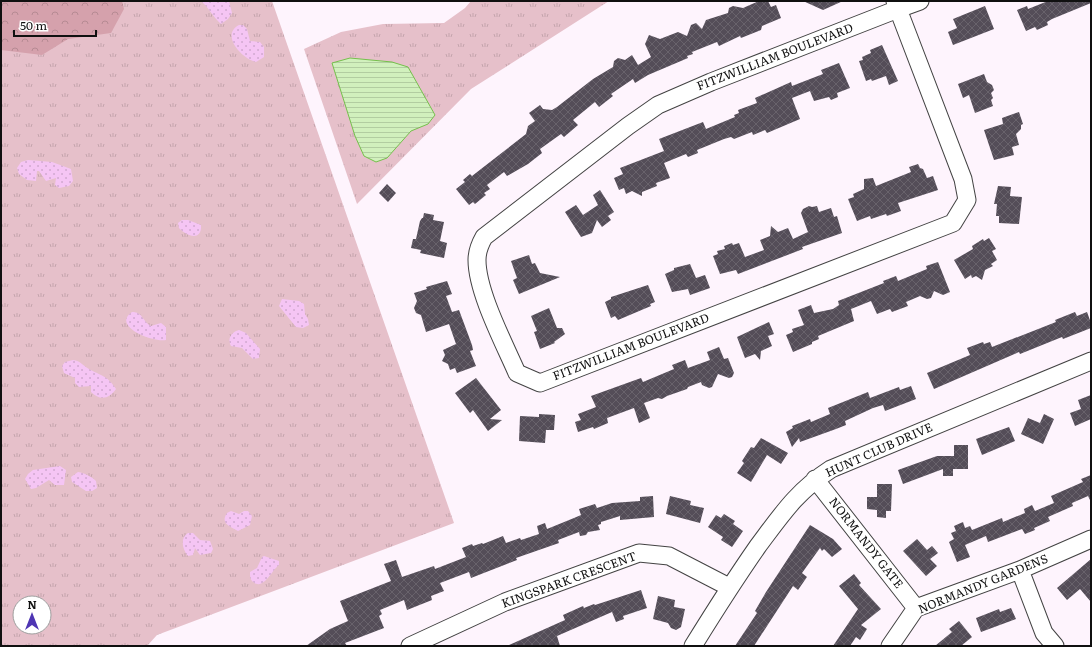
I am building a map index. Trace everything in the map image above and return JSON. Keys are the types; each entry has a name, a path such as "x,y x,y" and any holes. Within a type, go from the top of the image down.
{"street":[{"name":"FITZWILLIAM BOULEVARD","path":"896,5 963,179 967,200 953,223 540,383 517,373 480,282 477,260 480,244 484,237 628,126 658,105 896,5 920,1"},
{"name":"HUNT CLUB DRIVE","path":"693,646 730,587 790,502 816,479 830,469 1091,361"},
{"name":"NORMANDY GATE","path":"816,479 916,608"},
{"name":"NORMANDY GARDENS","path":"890,646 916,608 1020,570 1091,539"},
{"name":"KINGSPARK CRESCENT","path":"410,646 505,602 639,553 669,556 730,587"},
{"path":"1020,570 1044,633 1055,646"}],"green space":[{"path":"1,1 272,1 454,523 157,635 147,646 1,646"},
{"path":"1,1 122,1 124,9 111,33 68,39 42,55 1,50"},
{"path":"471,1 609,1 471,89 357,204 304,49 341,32 383,24 444,23 465,8"}],"sand":[{"path":"201,1 218,1 218,3 220,1 229,1 232,13 228,19 221,24"},
{"path":"239,25 243,25 247,29 250,41 260,42 264,47 264,57 256,62 250,60 239,52 232,40 234,29"},
{"path":"28,160 52,162 71,169 73,181 69,186 59,188 55,185 56,178 46,181 39,171 37,171 36,181 27,180 19,174 17,168 21,162"},
{"path":"182,220 188,220 201,225 199,234 193,236 182,231 179,228 178,223"},
{"path":"282,299 299,301 304,304 305,314 309,325 303,328 296,327 279,306"},
{"path":"132,312 138,313 151,326 161,323 166,327 166,340 152,339 130,328 127,323 127,317"},
{"path":"239,330 246,333 260,349 259,358 253,359 242,348 231,346 229,341 230,336"},
{"path":"73,360 80,362 89,369 107,378 116,389 107,397 101,398 91,392 91,386 79,387 75,383 75,378 64,373 62,366 65,362"},
{"path":"60,466 66,470 64,485 55,485 49,480 36,488 31,489 25,479 33,470"},
{"path":"78,472 86,474 96,481 97,488 92,491 86,491 72,482 71,477"},
{"path":"231,511 239,514 244,511 248,511 252,516 250,525 238,531 229,526 225,522 225,517 227,513"},
{"path":"188,533 193,533 200,540 210,541 213,549 211,553 200,555 195,548 193,555 188,556 184,550 183,541 185,535"},
{"path":"264,556 279,561 279,565 267,579 260,584 256,584 251,579 250,572 257,568 262,557"}],"shaded area":[{"path":"350,58 392,62 408,67 435,115 428,124 411,131 387,158 376,162 364,156 355,136 332,63"}],"building":[{"path":"759,1 768,1 771,7 776,5 781,18 762,26 761,30 741,38 740,36 719,46 717,42 692,52 693,54 687,56 688,58 648,75 635,83 633,79 611,94 613,96 599,107 595,102 573,120 578,125 564,137 561,134 540,149 542,153 528,164 507,176 504,172 487,185 490,189 484,193 486,195 475,204 473,202 469,205 456,189 465,182 463,180 470,174 472,176 526,134 528,126 535,121 529,113 540,105 543,109 552,110 557,107 593,79 613,67 614,61 618,58 625,60 632,55 638,65 651,57 645,44 649,35 660,39 678,32 687,36 691,25 696,23 702,29 706,20 728,13 729,8 733,6 743,8"},
{"path":"803,1 843,1 823,10"},
{"path":"1048,1 1091,1 1091,3 1052,19 1047,22 1048,25 1037,30 1035,27 1026,31 1017,10 1027,6 1028,9"},
{"path":"985,6 994,29 953,45 948,32 957,28 953,19"},
{"path":"882,45 898,81 889,85 886,76 872,81 871,79 866,81 859,61 863,60 862,57 871,53 870,50"},
{"path":"839,63 850,88 837,93 838,97 831,100 829,97 814,101 810,91 792,98 800,119 767,133 765,130 753,135 752,132 734,139 731,137 724,139 697,150 698,153 688,157 686,154 664,163 670,178 656,183 657,186 642,192 642,196 632,191 626,194 624,188 619,190 614,178 623,174 620,168 664,151 659,139 703,122 706,129 735,117 734,115 739,113 738,110 757,103 755,98 791,82 792,86 823,74 821,70"},
{"path":"984,74 987,82 992,85 994,90 991,93 993,98 991,100 993,106 975,113 969,95 963,98 958,84"},
{"path":"1019,112 1023,124 1021,125 1021,129 1016,134 1019,145 1012,147 1014,155 994,160 984,130 1003,124 1002,118"},
{"path":"918,164 920,168 923,169 927,178 933,176 938,190 898,203 901,211 887,216 886,214 871,219 870,216 857,221 848,199 854,197 853,194 864,189 864,179 873,178 876,186 911,172 909,167"},
{"path":"387,184 396,193 388,202 379,193"},
{"path":"998,186 1011,187 1010,196 1022,197 1019,224 999,223 999,216 996,216 997,204 994,204"},
{"path":"600,190 614,212 608,216 611,220 602,227 597,220 592,233 581,237 565,212 576,205 583,215 598,205 593,195"},
{"path":"809,206 817,206 819,212 831,208 834,217 837,216 842,233 802,247 803,249 738,274 736,270 720,274 713,256 718,254 717,251 725,249 724,246 732,243 733,245 739,243 745,257 764,250 760,240 770,236 771,226 778,232 788,228 793,239 808,232 801,213 803,209"},
{"path":"424,213 434,215 433,220 444,222 440,241 447,243 444,258 420,253 421,250 411,248 413,239 416,239 420,221 423,218"},
{"path":"989,238 996,249 992,251 997,260 991,264 993,266 985,270 982,280 976,276 972,278 971,275 965,279 954,260 973,249 972,246 983,239 984,241"},
{"path":"529,255 532,264 535,263 540,273 560,277 519,294 513,280 517,278 511,261"},
{"path":"938,262 950,292 943,295 934,291 931,298 927,299 920,296 906,302 908,306 892,312 890,309 877,314 871,301 851,309 854,321 818,336 819,339 812,342 812,344 793,352 786,335 793,332 792,329 804,325 798,310 811,305 814,313 833,309 839,305 838,301 884,283 883,281 896,276 898,281 927,269 926,266"},
{"path":"690,264 696,278 705,275 710,288 690,295 688,289 672,292 665,274 674,270 674,268"},
{"path":"447,281 452,294 446,296 452,312 459,310 472,345 473,350 470,351 476,366 457,373 455,368 450,370 448,364 442,361 445,355 443,350 456,344 449,324 426,332 421,315 416,313 414,308 417,301 414,293 427,289 426,287"},
{"path":"648,285 655,302 650,304 651,306 618,320 615,316 611,318 605,302 611,299 611,297"},
{"path":"549,308 557,328 562,328 565,334 554,342 555,343 540,349 534,332 537,331 531,316"},
{"path":"1075,312 1077,316 1087,312 1091,323 1091,328 1063,339 1062,337 1020,354 1019,352 934,389 927,373 970,355 967,348 983,342 984,344 990,342 992,347 1056,322 1055,320"},
{"path":"769,322 774,334 768,336 772,346 761,351 760,360 755,354 745,358 737,337"},
{"path":"719,347 724,359 728,358 734,373 732,377 729,378 718,374 712,387 709,388 702,385 701,382 662,399 658,398 644,403 650,418 639,423 634,408 607,418 608,423 594,429 593,427 578,432 575,422 581,420 578,414 596,407 591,396 641,378 643,382 674,369 672,365 685,360 688,368 710,360 707,352"},
{"path":"476,378 501,410 490,419 502,420 488,431 473,410 470,413 455,393"},
{"path":"911,386 916,399 885,411 883,405 873,408 845,421 846,425 800,442 799,438 792,447 786,432 793,428 792,426 810,419 811,422 830,414 828,408 868,392 870,398 899,387 900,390"},
{"path":"1091,395 1091,419 1075,426 1070,413 1081,409 1078,400"},
{"path":"539,414 555,415 554,430 546,430 545,443 519,441 520,416 539,417"},
{"path":"1044,414 1054,419 1043,444 1021,434 1028,418 1040,423"},
{"path":"1009,427 1015,441 982,455 976,439"},
{"path":"761,438 788,453 781,464 767,455 751,482 737,473 744,463 742,461 751,447 754,448"},
{"path":"954,445 968,445 968,469 953,469 953,476 943,476 943,469 903,484 898,470 937,456 954,456"},
{"path":"1091,475 1091,502 1088,496 1072,503 1073,506 1048,517 1050,521 1025,534 1022,529 988,542 986,536 965,545 970,557 957,562 949,542 954,539 951,533 956,531 954,526 963,522 965,528 970,526 972,530 1002,518 1003,522 1025,513 1024,509 1032,505 1035,511 1054,503 1051,496 1083,482 1081,479"},
{"path":"877,484 892,484 891,511 886,511 886,518 877,517 877,510 867,509 867,497 877,497"},
{"path":"653,496 654,517 620,520 620,516 601,522 601,524 598,525 600,530 588,532 586,535 580,536 579,532 558,540 559,543 516,558 517,560 471,578 469,572 440,583 444,591 431,596 432,600 407,610 404,600 380,610 382,614 379,616 384,628 345,643 347,646 306,646 330,629 348,621 340,601 391,581 384,564 396,560 402,577 434,566 435,569 466,557 462,548 472,544 473,546 483,544 503,536 506,543 520,538 521,540 539,534 537,526 545,523 547,529 581,515 579,509 595,504 597,508 612,503 640,501 640,497"},
{"path":"670,496 691,501 690,505 704,508 700,523 666,514"},
{"path":"724,514 735,521 733,524 743,531 732,547 721,540 723,537 708,527 716,515 721,518"},
{"path":"810,525 833,539 842,549 832,557 824,549 822,551 820,548 802,573 807,577 798,590 793,586 754,646 735,646 757,613 755,611 766,592"},
{"path":"917,539 927,550 932,546 938,553 930,559 937,566 926,576 903,551"},
{"path":"1091,559 1091,602 1080,589 1067,600 1057,588"},
{"path":"854,574 861,583 859,585 881,609 861,625 867,629 860,640 856,637 850,646 833,646 858,609 839,586"},
{"path":"641,590 647,608 623,616 624,619 616,622 612,612 557,636 560,646 507,646 565,620 563,615 583,606 584,608 594,604 595,605"},
{"path":"658,596 675,600 674,607 685,609 681,627 676,630 671,628 668,623 653,619"},
{"path":"1011,608 1016,619 981,632 976,618 999,609 1000,612"},
{"path":"959,621 972,637 961,646 935,646 952,632 949,629"}]}
